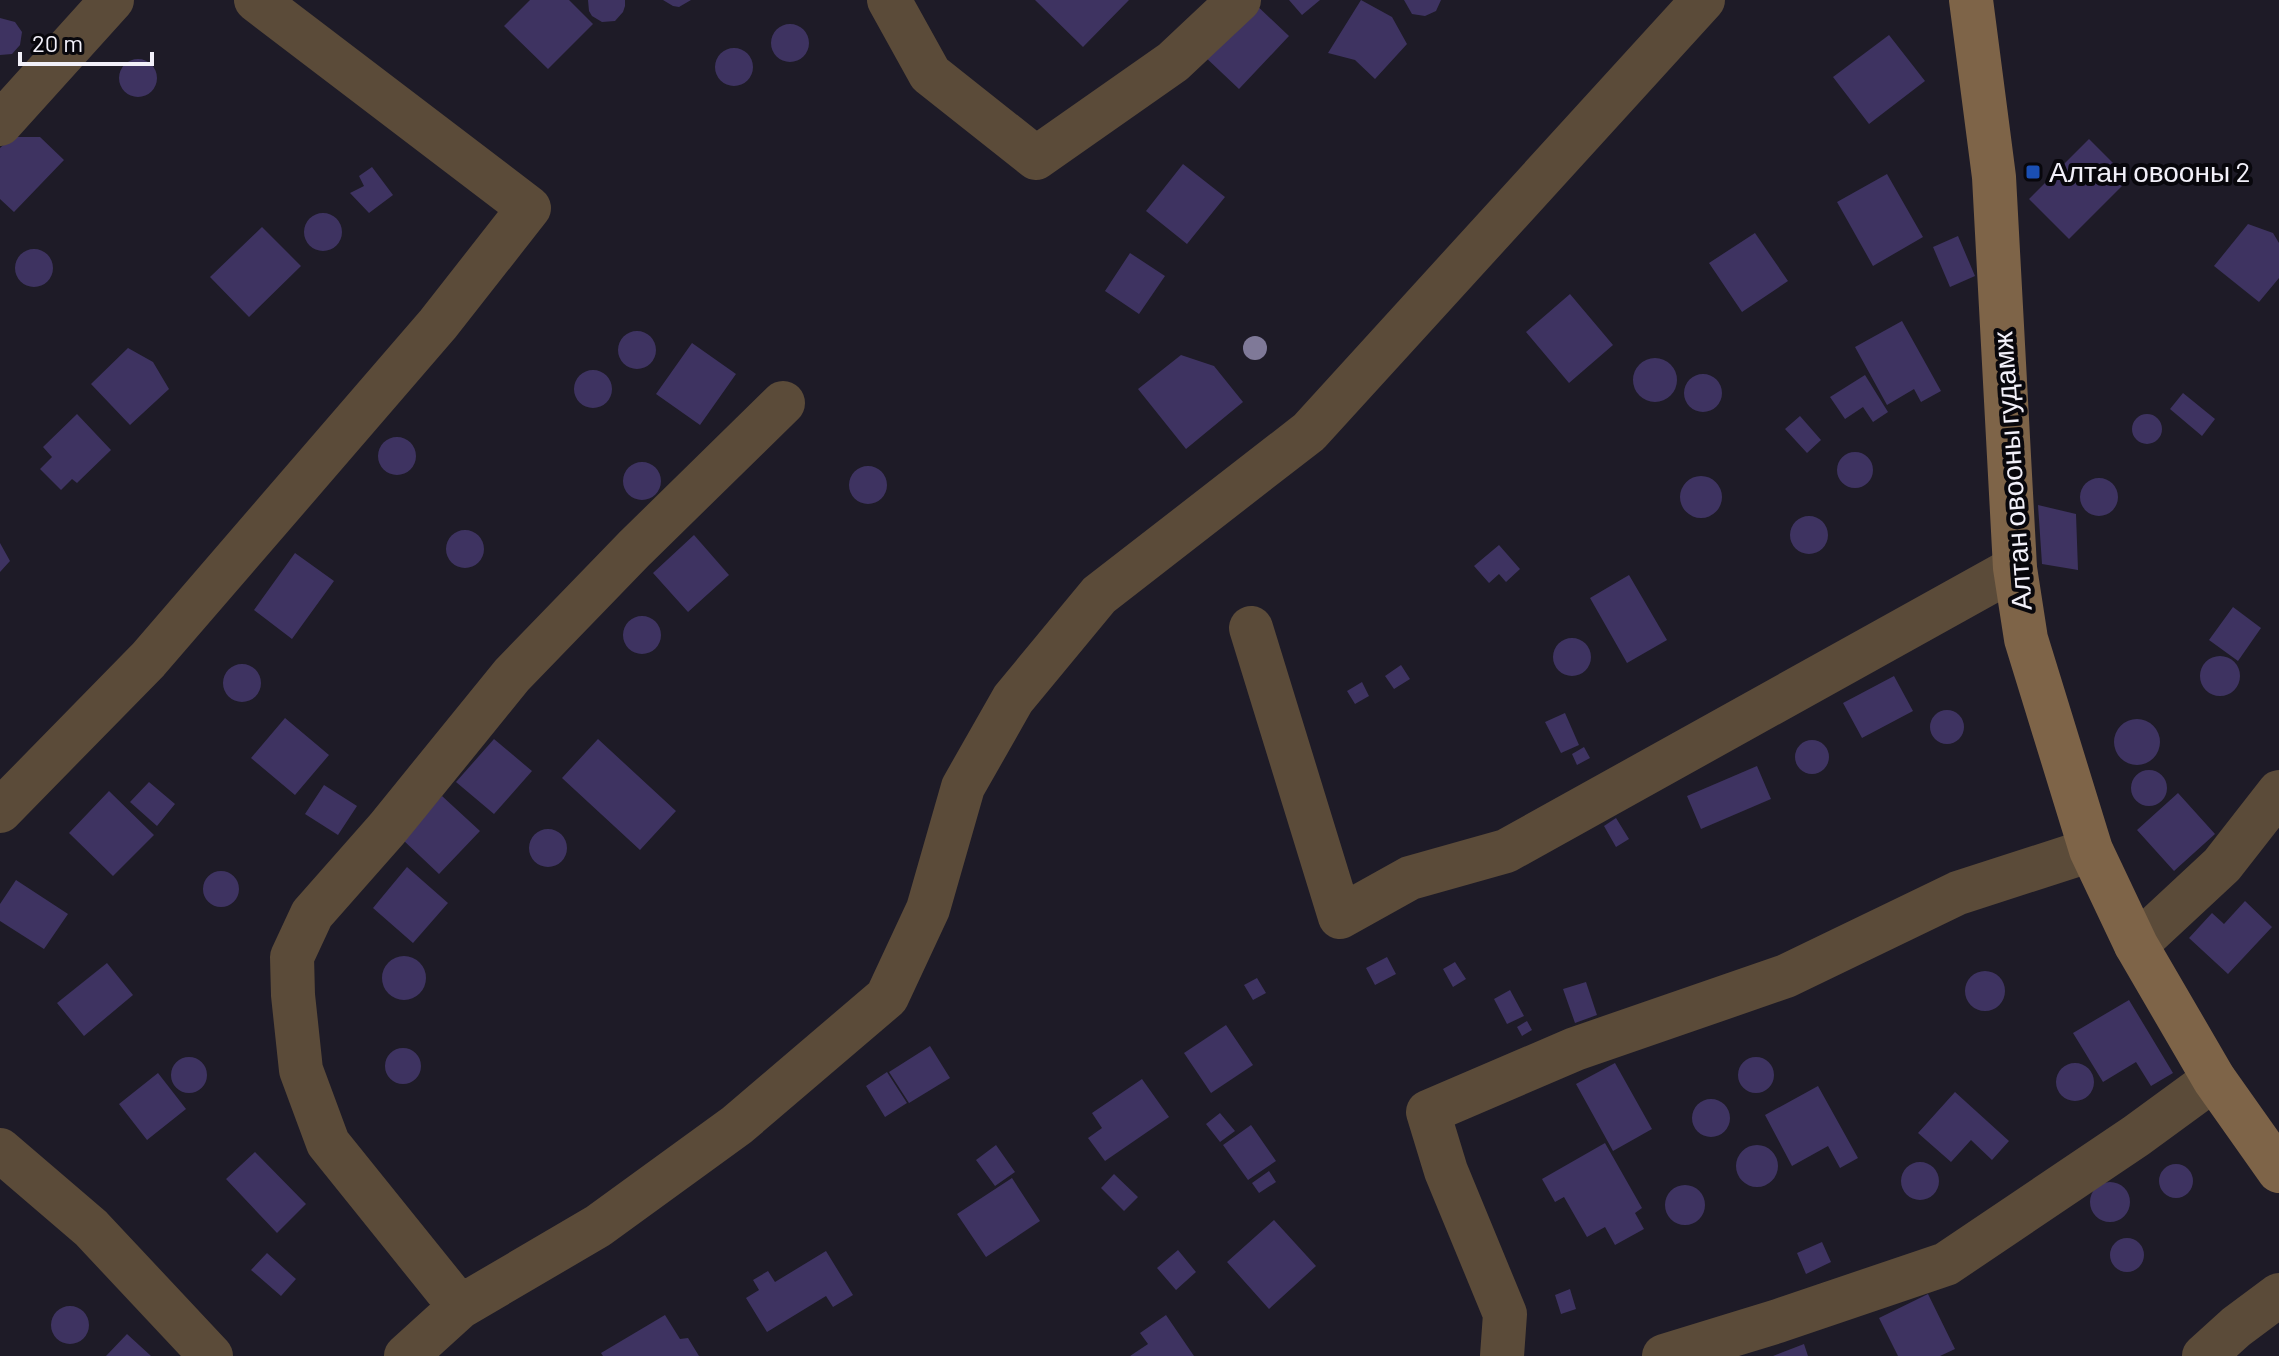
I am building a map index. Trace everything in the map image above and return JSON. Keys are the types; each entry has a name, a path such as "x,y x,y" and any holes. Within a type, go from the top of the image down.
{"main road":[{"name":"Алтан овооны гудамж","path":"1971,0 1994,177 2015,568 2026,639 2091,850 2136,945 2214,1079 2276,1158"}],"street":[{"path":"0,124 112,0"},
{"path":"889,0 930,74 1036,158 1173,62 1239,0"},
{"path":"406,1356 460,1307 598,1226 737,1125 887,997 928,909 963,787 1013,699 1099,595 1309,432 1703,0"},
{"path":"0,811 148,660 438,324 529,208 262,2"},
{"path":"460,1307 328,1143 301,1070 292,957 312,914 387,829 512,675 634,549 783,403"},
{"path":"1251,628 1340,917 1410,878 1506,851 2015,568"},
{"path":"2136,945 2222,865 2279,792"},
{"path":"1502,1356 1505,1314 1446,1171 1428,1112 1575,1049 1786,976 1958,893 2091,850"},
{"path":"1664,1356 1946,1264 2136,1136 2214,1079"},
{"path":"0,1150 91,1228 211,1356"},
{"path":"2204,1356 2279,1295"}],"building":[{"path":"530,0 569,0 593,24 548,69 504,26"},
{"path":"588,0 625,0 625,6 615,21 602,22 592,16"},
{"path":"663,0 691,0 679,7"},
{"path":"1035,0 1129,0 1083,47"},
{"path":"1289,0 1320,0 1302,15"},
{"path":"1361,0 1392,17 1407,44 1375,79 1355,60 1328,53"},
{"path":"1404,0 1441,0 1436,11 1425,16 1412,14"},
{"path":"1252,1 1289,36 1239,89 1202,54"},
{"path":"0,18 15,22 22,32 20,45 12,54 0,55"},
{"path":"790,24 803,30 809,43 803,56 790,62 777,56 771,43 777,30"},
{"path":"1889,35 1925,81 1869,124 1833,77"},
{"path":"734,48 747,54 753,67 747,80 734,86 721,80 715,67 721,54"},
{"path":"138,59 151,65 157,78 151,91 138,97 125,91 119,78 125,65"},
{"path":"12,137 40,137 64,160 14,212 0,199 0,148"},
{"path":"2089,139 2129,179 2069,239 2029,199"},
{"path":"1183,164 1225,197 1187,244 1146,211"},
{"path":"372,167 393,195 369,213 350,193 364,186 359,176"},
{"path":"1887,174 1923,237 1873,266 1837,202"},
{"path":"323,213 336,219 342,232 336,245 323,251 310,245 304,232 310,219"},
{"path":"2248,224 2273,233 2279,243 2279,278 2259,302 2214,266"},
{"path":"262,227 301,266 249,317 210,277"},
{"path":"1755,233 1788,281 1742,312 1709,263"},
{"path":"1958,236 1975,276 1950,287 1933,247"},
{"path":"34,249 47,255 53,268 47,281 34,287 21,281 15,268 21,255"},
{"path":"1130,253 1165,276 1139,314 1105,291"},
{"path":"1570,294 1613,345 1569,383 1526,332"},
{"path":"1902,321 1941,391 1921,402 1914,389 1887,405 1855,347"},
{"path":"637,331 650,337 656,350 650,363 637,369 624,363 618,350 624,337"},
{"path":"692,343 736,374 700,425 656,394"},
{"path":"128,348 153,362 169,389 130,425 91,384"},
{"path":"1181,355 1214,366 1243,402 1186,449 1138,389"},
{"path":"1655,358 1671,364 1677,380 1671,396 1655,402 1639,396 1633,380 1639,364"},
{"path":"593,370 606,376 612,389 606,402 593,408 580,402 574,389 580,376"},
{"path":"1703,374 1717,379 1722,393 1717,407 1703,412 1689,407 1684,393 1689,379"},
{"path":"1865,375 1888,412 1873,422 1863,407 1845,419 1830,397"},
{"path":"2183,393 2215,419 2202,436 2170,409"},
{"path":"77,414 111,450 77,483 72,479 61,490 40,469 52,457 43,447"},
{"path":"2147,414 2158,418 2162,429 2158,440 2147,444 2136,440 2132,429 2136,418"},
{"path":"1800,416 1821,440 1807,453 1785,429"},
{"path":"397,437 410,443 416,456 410,469 397,475 384,469 378,456 384,443"},
{"path":"1855,452 1868,457 1873,470 1868,483 1855,488 1842,483 1837,470 1842,457"},
{"path":"642,462 655,468 661,481 655,494 642,500 629,494 623,481 629,468"},
{"path":"868,466 881,472 887,485 881,498 868,504 855,498 849,485 855,472"},
{"path":"1701,476 1716,482 1722,497 1716,512 1701,518 1686,512 1680,497 1686,482"},
{"path":"2099,478 2112,484 2118,497 2112,510 2099,516 2086,510 2080,497 2086,484"},
{"path":"2038,505 2076,514 2078,570 2042,564"},
{"path":"1809,516 1822,522 1828,535 1822,548 1809,554 1796,548 1790,535 1796,522"},
{"path":"465,530 478,536 484,549 478,562 465,568 452,562 446,549 452,536"},
{"path":"694,535 729,575 688,612 653,573"},
{"path":"0,543 10,561 0,572"},
{"path":"1499,545 1520,569 1506,582 1499,574 1489,583 1474,566"},
{"path":"295,553 334,581 292,639 254,610"},
{"path":"1629,575 1667,640 1627,663 1590,598"},
{"path":"2233,607 2261,628 2238,661 2209,640"},
{"path":"642,616 655,622 661,635 655,648 642,654 629,648 623,635 629,622"},
{"path":"1572,638 1586,643 1591,657 1586,671 1572,676 1558,671 1553,657 1558,643"},
{"path":"2220,656 2234,662 2240,676 2234,690 2220,696 2206,690 2200,676 2206,662"},
{"path":"242,664 255,670 261,683 255,696 242,702 229,696 223,683 229,670"},
{"path":"1401,665 1410,679 1394,689 1385,676"},
{"path":"1894,676 1913,711 1862,738 1843,703"},
{"path":"1362,682 1369,696 1355,704 1347,691"},
{"path":"1947,710 1959,715 1964,727 1959,739 1947,744 1935,739 1930,727 1935,715"},
{"path":"1565,713 1579,745 1561,753 1545,722"},
{"path":"285,718 329,755 295,795 251,758"},
{"path":"2137,719 2154,725 2160,742 2154,759 2137,765 2120,759 2114,742 2120,725"},
{"path":"494,739 532,771 494,814 456,782"},
{"path":"598,739 676,811 640,850 562,778"},
{"path":"1812,740 1824,745 1829,757 1824,769 1812,774 1800,769 1795,757 1800,745"},
{"path":"1584,747 1590,758 1577,765 1572,754"},
{"path":"1757,766 1771,799 1701,829 1687,796"},
{"path":"2149,770 2162,775 2167,788 2162,801 2149,806 2136,801 2131,788 2136,775"},
{"path":"149,782 175,804 157,826 130,802"},
{"path":"324,785 357,806 338,835 305,814"},
{"path":"109,791 154,835 113,876 69,833"},
{"path":"2178,793 2215,834 2174,871 2137,830"},
{"path":"442,796 480,831 439,874 402,839"},
{"path":"1616,818 1629,839 1616,847 1604,826"},
{"path":"548,829 561,835 567,848 561,861 548,867 535,861 529,848 535,835"},
{"path":"407,867 448,903 413,943 373,908"},
{"path":"221,871 233,877 239,889 233,901 221,907 209,901 203,889 209,877"},
{"path":"16,880 68,914 44,949 0,921 0,904"},
{"path":"2245,901 2272,927 2228,974 2189,938 2212,913 2224,924"},
{"path":"404,956 419,963 426,978 419,993 404,1000 389,993 382,978 389,963"},
{"path":"1387,957 1396,974 1375,985 1366,968"},
{"path":"1455,962 1466,979 1453,987 1443,969"},
{"path":"107,963 133,995 84,1036 57,1003"},
{"path":"1985,971 1999,977 2005,991 1999,1005 1985,1011 1971,1005 1965,991 1971,977"},
{"path":"1257,978 1266,993 1253,1000 1244,985"},
{"path":"1586,982 1597,1015 1575,1023 1563,989"},
{"path":"1510,990 1524,1016 1507,1024 1494,999"},
{"path":"2129,1000 2173,1073 2151,1086 2136,1062 2103,1082 2073,1033"},
{"path":"1527,1021 1532,1030 1522,1036 1517,1027"},
{"path":"1226,1025 1253,1065 1211,1093 1184,1053"},
{"path":"930,1046 950,1078 909,1103 889,1072"},
{"path":"403,1048 416,1053 421,1066 416,1079 403,1084 390,1079 385,1066 390,1053"},
{"path":"189,1057 201,1063 207,1075 201,1087 189,1093 177,1087 171,1075 177,1063"},
{"path":"1756,1057 1769,1062 1774,1075 1769,1088 1756,1093 1743,1088 1738,1075 1743,1062"},
{"path":"1615,1063 1652,1129 1613,1151 1576,1084"},
{"path":"2075,1063 2089,1068 2094,1082 2089,1096 2075,1101 2061,1096 2056,1082 2061,1068"},
{"path":"887,1072 907,1103 885,1117 866,1086"},
{"path":"158,1073 186,1109 147,1140 119,1104"},
{"path":"1142,1079 1169,1117 1105,1161 1088,1138 1102,1128 1092,1113"},
{"path":"1818,1086 1858,1158 1840,1168 1828,1146 1792,1166 1765,1115"},
{"path":"1955,1092 2009,1141 1992,1160 1971,1140 1951,1162 1918,1133"},
{"path":"1711,1099 1725,1104 1730,1118 1725,1132 1711,1137 1697,1132 1692,1118 1697,1104"},
{"path":"1220,1113 1235,1131 1220,1142 1206,1124"},
{"path":"1251,1125 1276,1161 1248,1180 1223,1145"},
{"path":"1605,1143 1642,1208 1635,1213 1644,1229 1615,1245 1605,1227 1587,1237 1564,1197 1555,1202 1542,1179"},
{"path":"996,1145 1015,1172 995,1186 976,1160"},
{"path":"1757,1145 1772,1151 1778,1166 1772,1181 1757,1187 1742,1181 1736,1166 1742,1151"},
{"path":"255,1152 306,1204 277,1233 226,1179"},
{"path":"1920,1162 1934,1167 1939,1181 1934,1195 1920,1200 1906,1195 1901,1181 1906,1167"},
{"path":"2176,1164 2188,1169 2193,1181 2188,1193 2176,1198 2164,1193 2159,1181 2164,1169"},
{"path":"1269,1171 1276,1182 1259,1193 1252,1183"},
{"path":"1114,1174 1138,1197 1124,1211 1101,1188"},
{"path":"1012,1178 1040,1221 986,1257 957,1214"},
{"path":"2110,1182 2124,1188 2130,1202 2124,1216 2110,1222 2096,1216 2090,1202 2096,1188"},
{"path":"1685,1185 1699,1191 1705,1205 1699,1219 1685,1225 1671,1219 1665,1205 1671,1191"},
{"path":"1274,1220 1316,1266 1269,1309 1227,1262"},
{"path":"2127,1238 2139,1243 2144,1255 2139,1267 2127,1272 2115,1267 2110,1255 2115,1243"},
{"path":"1822,1242 1831,1262 1806,1274 1797,1253"},
{"path":"1178,1250 1196,1272 1176,1290 1157,1268"},
{"path":"826,1251 853,1295 833,1307 826,1296 767,1332 746,1298 759,1290 753,1280 768,1271 775,1282"},
{"path":"267,1253 296,1279 281,1296 251,1270"},
{"path":"1570,1289 1576,1309 1561,1314 1555,1295"},
{"path":"1928,1294 1955,1349 1940,1356 1898,1356 1879,1318"},
{"path":"70,1306 83,1312 89,1325 83,1338 70,1344 57,1338 51,1325 57,1312"},
{"path":"665,1315 680,1339 688,1338 699,1356 603,1356 601,1353"},
{"path":"1166,1315 1194,1356 1130,1356 1148,1344 1140,1333"},
{"path":"127,1334 151,1356 106,1356"},
{"path":"1804,1344 1808,1356 1773,1356"}],"place":[{"name":"Алтан овооны 2","path":"2033,172"}]}
